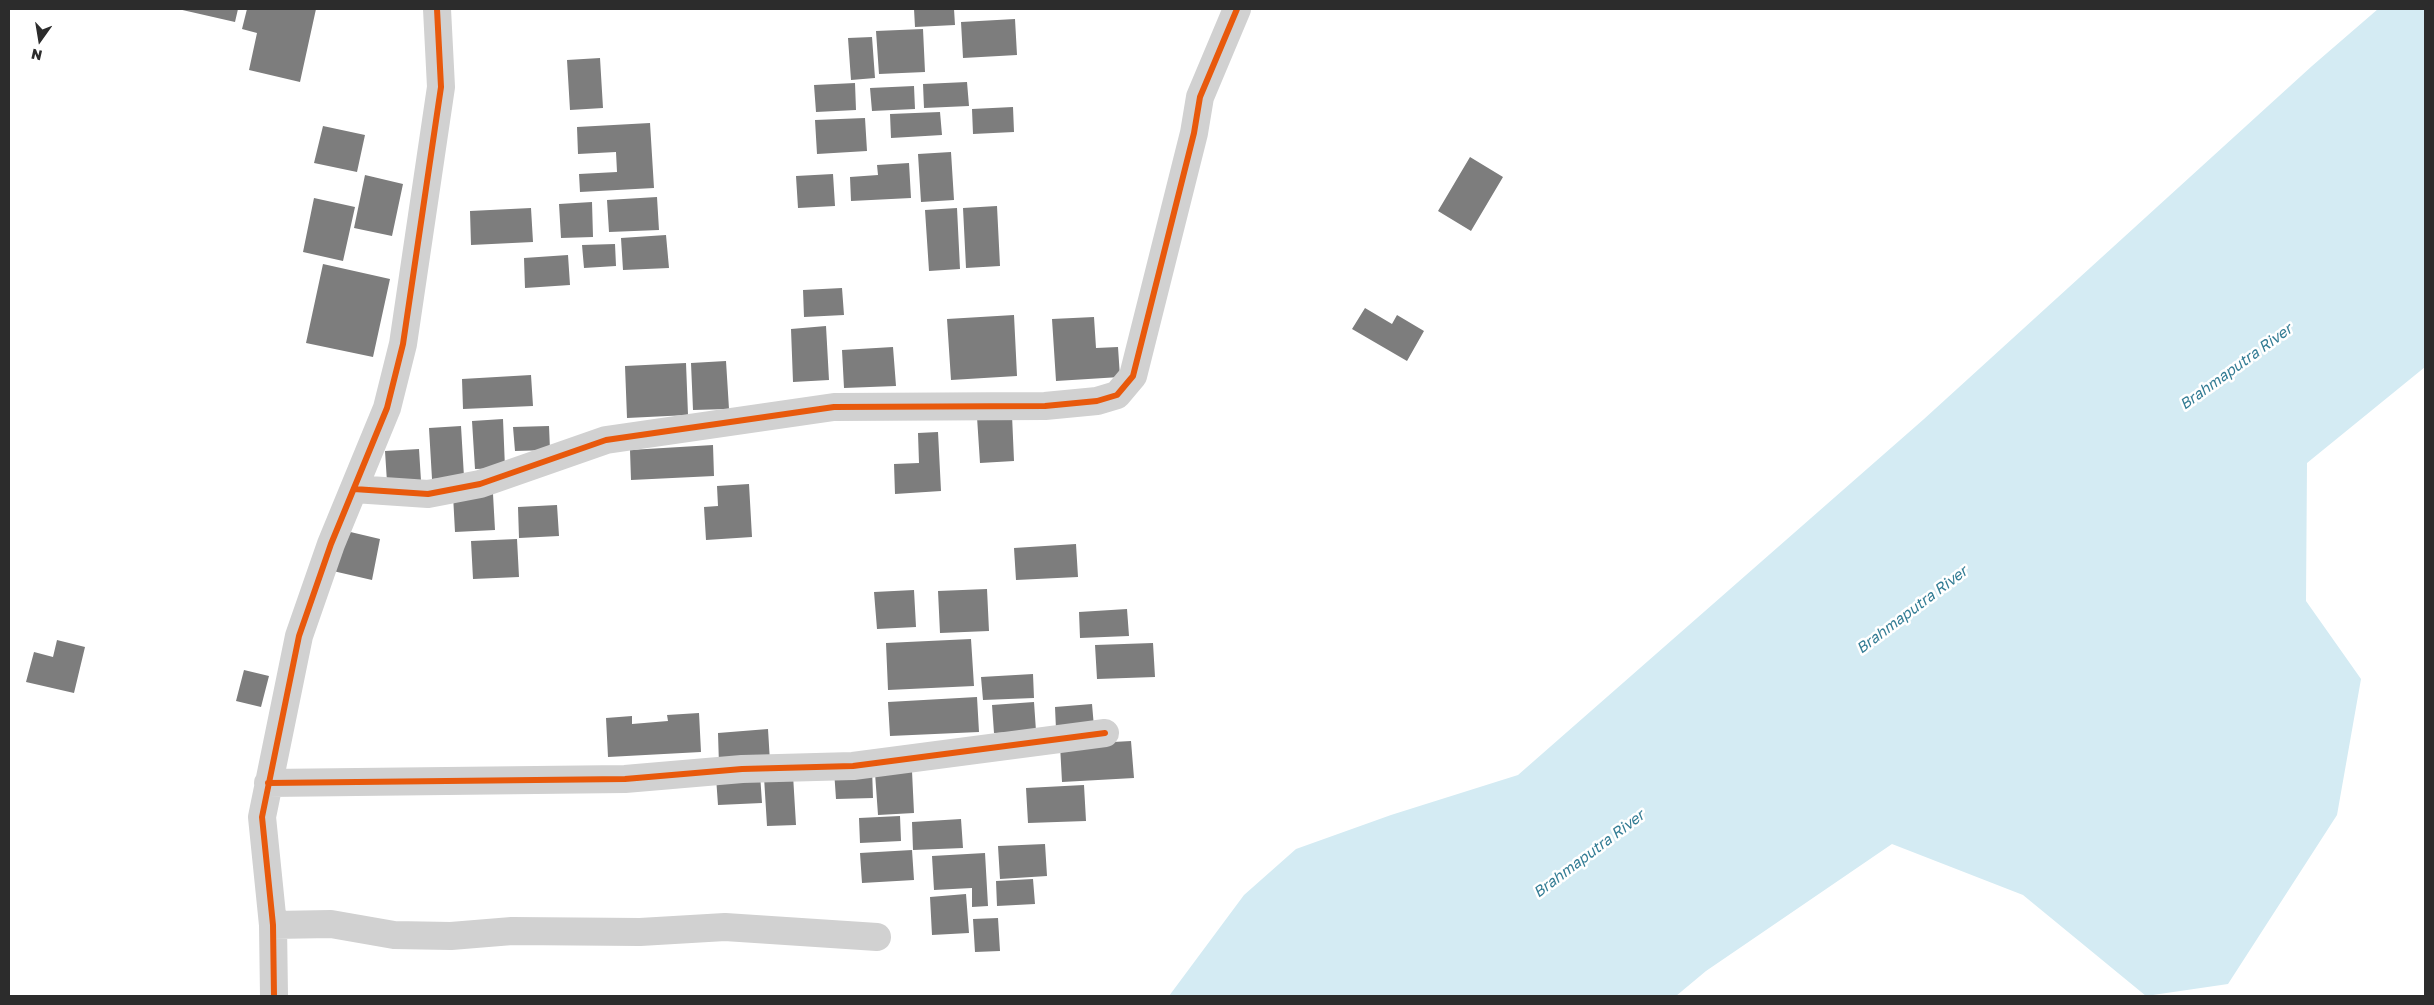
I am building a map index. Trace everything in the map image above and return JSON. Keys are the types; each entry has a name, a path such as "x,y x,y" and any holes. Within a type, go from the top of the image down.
{"street":[{"path":"274,996 273,925 262,817 300,636 331,544 387,408 403,344 441,87 437,9"},
{"path":"354,489 428,494 480,484 606,440 834,407 1044,406 1097,401 1117,396 1133,376 1194,133 1200,97 1237,9"},
{"path":"268,782 624,779 742,769 852,766 1105,733"},
{"path":"273,925 331,924 394,935 442,936 512,931 640,932 724,927 877,936"}],"water":[{"name":"Brahmaputra River","path":"2378,9 2425,9 2425,367 2307,463 2306,601 2361,679 2337,815 2228,984 2146,996 2023,895 1892,844 1706,971 1676,996 1169,996 1244,895 1296,849 1391,815 1518,775 1924,419 2312,66"}],"building":[{"path":"178,9 238,9 235,22"},
{"path":"247,9 316,9 300,82 249,70 257,33 242,29"},
{"path":"914,9 954,9 955,25 915,27"},
{"path":"1015,19 1017,55 963,58 961,22"},
{"path":"923,29 925,72 879,74 876,31"},
{"path":"872,37 875,78 851,80 848,38"},
{"path":"600,58 603,108 570,110 567,60"},
{"path":"967,82 969,106 924,108 923,84"},
{"path":"855,83 856,110 816,112 814,85"},
{"path":"914,86 915,109 872,111 870,88"},
{"path":"1013,107 1014,132 973,134 972,109"},
{"path":"940,112 942,135 891,138 890,114"},
{"path":"865,118 867,151 817,154 815,120"},
{"path":"650,123 654,188 580,192 579,174 617,172 616,152 578,154 577,127"},
{"path":"323,126 365,135 357,172 314,163"},
{"path":"951,152 954,200 921,202 918,154"},
{"path":"1470,157 1503,177 1471,231 1438,211"},
{"path":"909,163 911,198 851,201 850,177 878,175 877,165"},
{"path":"833,174 835,206 798,208 796,176"},
{"path":"365,175 403,184 392,236 354,228"},
{"path":"657,197 659,230 609,232 607,200"},
{"path":"314,198 355,207 343,261 303,252"},
{"path":"592,202 593,237 561,238 559,204"},
{"path":"997,206 1000,266 966,268 963,208"},
{"path":"531,208 533,242 471,245 470,211"},
{"path":"957,208 960,269 929,271 925,210"},
{"path":"666,235 669,268 623,270 621,238"},
{"path":"615,244 616,266 584,268 582,245"},
{"path":"568,255 570,285 525,288 524,258"},
{"path":"323,264 390,279 373,357 306,343"},
{"path":"842,288 844,315 804,317 803,290"},
{"path":"1365,308 1392,324 1397,315 1424,331 1407,361 1352,329"},
{"path":"1014,315 1017,376 951,380 947,319"},
{"path":"1094,317 1096,348 1118,347 1120,377 1056,381 1052,319"},
{"path":"826,326 829,380 793,382 791,329"},
{"path":"893,347 896,386 844,388 842,350"},
{"path":"726,361 729,409 693,410 691,363"},
{"path":"686,363 688,415 627,418 625,366"},
{"path":"531,375 533,406 463,409 462,379"},
{"path":"1012,415 1014,461 980,463 977,417"},
{"path":"503,419 505,468 475,469 472,421"},
{"path":"461,426 464,477 432,479 429,428"},
{"path":"549,426 550,450 515,451 513,427"},
{"path":"938,432 941,491 895,494 894,464 919,463 918,433"},
{"path":"713,445 714,476 631,480 630,450"},
{"path":"419,449 421,481 387,482 385,451"},
{"path":"749,484 752,537 706,540 704,507 718,506 717,486"},
{"path":"493,494 495,530 455,532 453,495"},
{"path":"557,505 559,536 519,538 518,507"},
{"path":"342,530 380,539 372,580 333,571"},
{"path":"517,539 519,577 473,579 471,541"},
{"path":"1076,544 1078,577 1016,580 1014,548"},
{"path":"987,589 989,631 940,633 938,591"},
{"path":"914,590 916,627 877,629 874,592"},
{"path":"1127,609 1129,636 1080,638 1079,612"},
{"path":"971,639 974,686 888,690 886,643"},
{"path":"57,640 85,647 74,693 26,682 34,652 53,657"},
{"path":"1153,643 1155,677 1097,679 1095,645"},
{"path":"244,670 269,676 261,707 236,701"},
{"path":"1033,674 1034,698 983,700 981,677"},
{"path":"977,697 979,732 890,736 888,702"},
{"path":"1034,702 1036,731 994,733 992,705"},
{"path":"1092,704 1094,727 1056,729 1055,707"},
{"path":"699,713 701,752 608,757 606,718 632,716 632,724 668,721 667,715"},
{"path":"768,729 770,762 719,765 718,733"},
{"path":"1131,741 1134,778 1062,782 1060,745"},
{"path":"872,768 873,798 836,799 834,770"},
{"path":"912,771 914,813 878,815 875,773"},
{"path":"760,774 762,803 718,805 716,777"},
{"path":"793,775 796,825 767,826 764,777"},
{"path":"1084,785 1086,821 1028,823 1026,788"},
{"path":"900,816 901,841 860,843 859,818"},
{"path":"961,819 963,848 913,850 912,822"},
{"path":"1045,844 1047,876 1000,879 998,846"},
{"path":"912,850 914,880 862,883 860,853"},
{"path":"985,853 988,906 972,907 972,888 934,890 932,856"},
{"path":"1033,879 1035,904 997,906 996,881"},
{"path":"966,894 969,933 932,935 930,897"},
{"path":"998,918 1000,951 975,952 973,919"}],"cycle path":[{"path":"274,996 273,925 262,817 299,636 331,544 387,408 403,344 441,87 437,9"},
{"path":"354,489 428,494 480,484 606,440 834,407 1045,406 1097,401 1117,395 1133,376 1194,133 1200,97 1237,9"},
{"path":"268,783 625,779 742,769 853,766 1105,733"}]}
